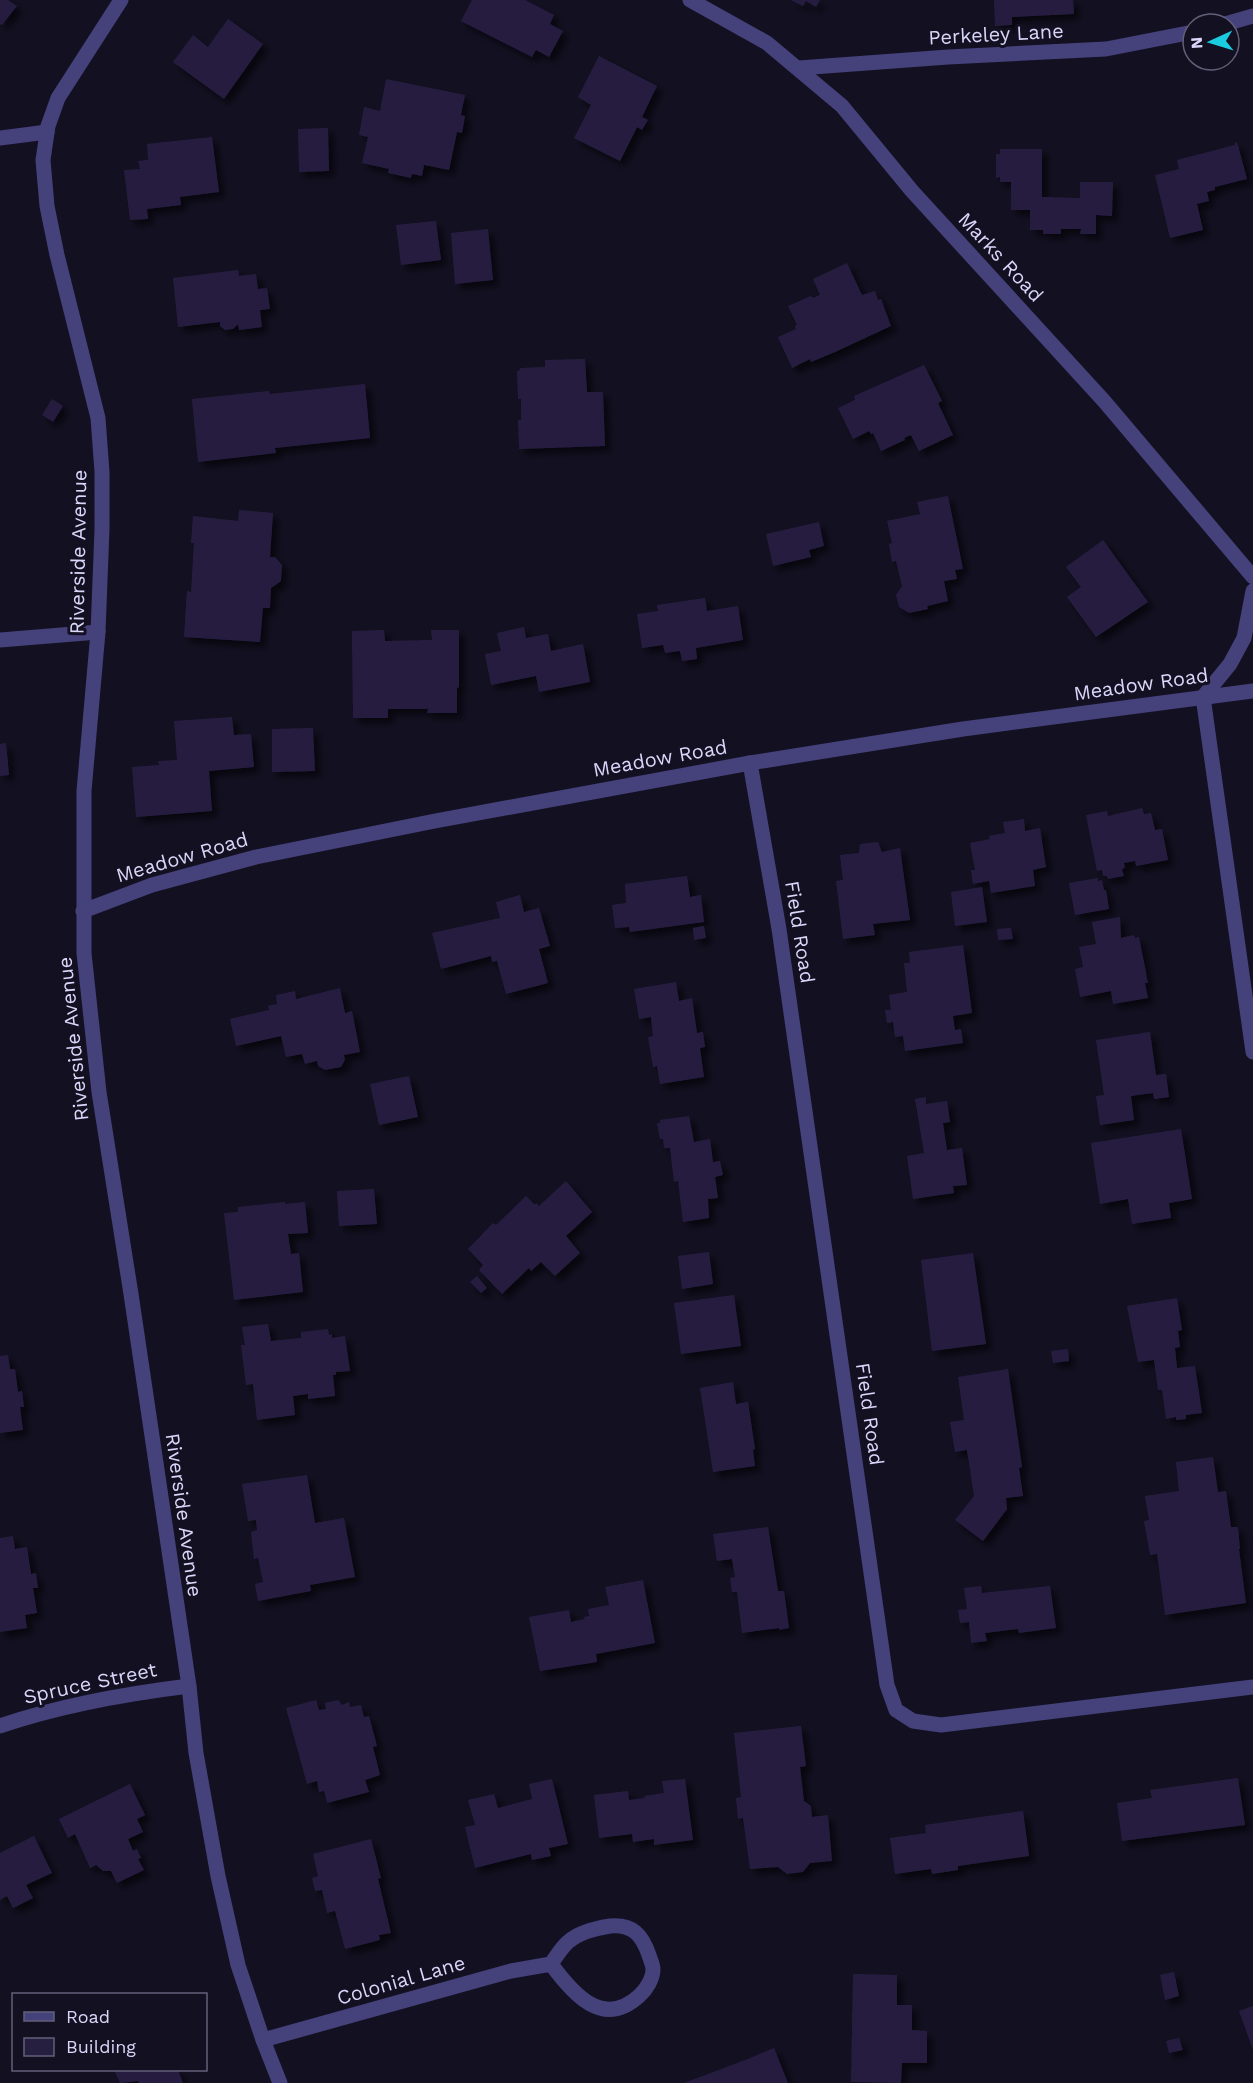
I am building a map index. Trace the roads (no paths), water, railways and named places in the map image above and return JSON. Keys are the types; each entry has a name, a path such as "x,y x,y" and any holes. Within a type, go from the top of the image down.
{"street":[{"name":"Riverside Avenue","path":"121,0 58,98 47,132 43,160 47,206 57,255 98,418 102,495 98,632 84,791 84,953 99,1092 189,1686 196,1753 220,1889 237,1965 280,2083"},
{"name":"Marks Road","path":"690,0 767,43 842,106 912,191 1104,401 1253,577"},
{"name":"Perkeley Lane","path":"799,68 1106,49 1181,34"},
{"path":"0,138 47,132"},
{"path":"1253,591 1244,638 1230,664 1203,697 1253,1052"},
{"path":"0,640 98,632"},
{"name":"Meadow Road","path":"83,911 152,885 256,857 435,820 750,763 963,729 1253,691"},
{"name":"Field Road","path":"750,763 779,929 887,1685 896,1710 913,1721 940,1725 1253,1687"},
{"name":"Spruce Street","path":"0,1726 81,1703 131,1693 189,1686"},
{"path":"616,1926 630,1928 643,1939 653,1969 647,1989 630,2005 609,2011 587,2004 566,1985 551,1964 568,1941 596,1928 616,1926"},
{"name":"Colonial Lane","path":"263,2040 511,1971 551,1964"}]}
